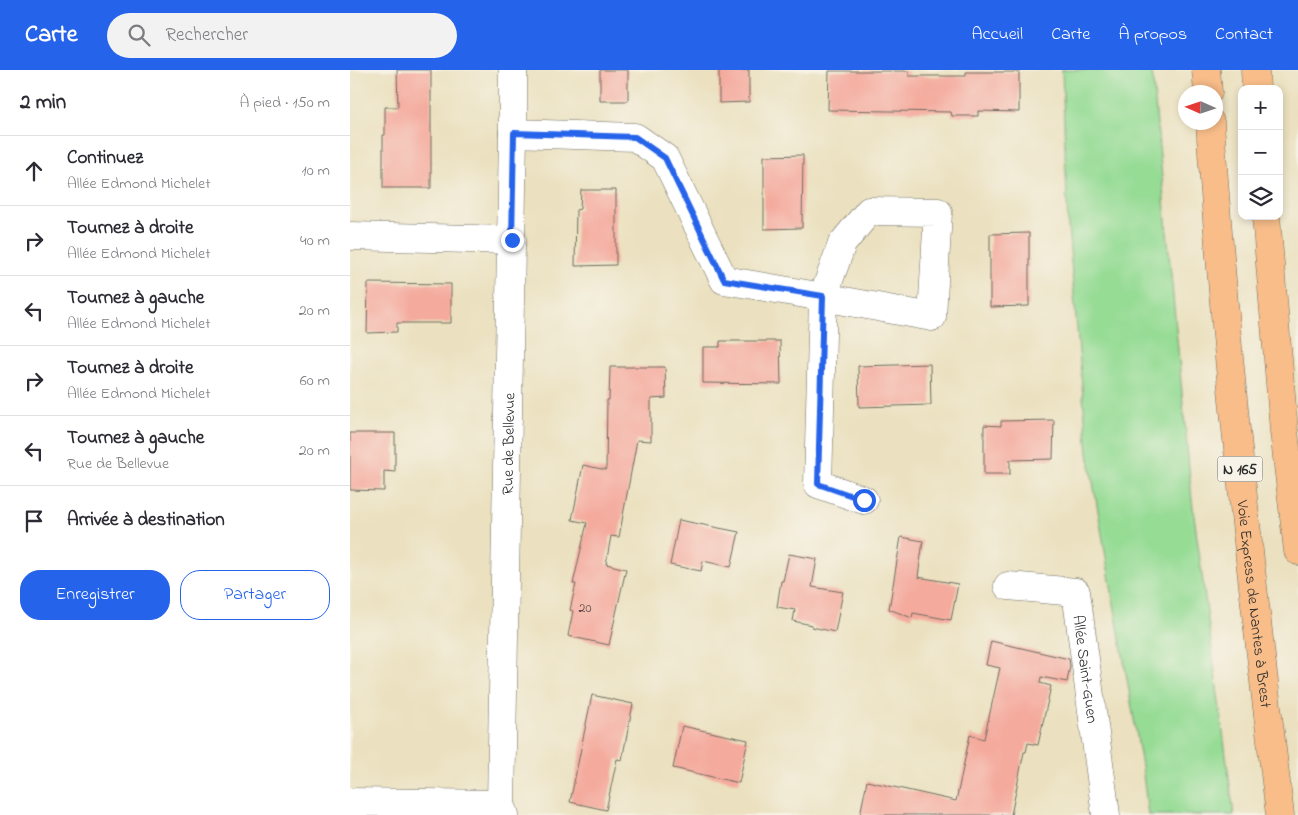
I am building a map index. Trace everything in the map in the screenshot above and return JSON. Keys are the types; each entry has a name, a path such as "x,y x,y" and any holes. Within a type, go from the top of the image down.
{"highway":[{"path":"1206,70 1207,85"},
{"path":"1255,70 1256,85"},
{"name":"Voie Express de Nantes à Brest","path":"1211,130 1237,436 1280,815"},
{"path":"1266,220 1284,431 1298,551"}],"street":[{"name":"Rue de Bellevue","path":"503,810 514,133 513,70"},
{"path":"514,133 635,137 665,158 724,280 823,296 932,317 938,212 869,211 842,244 823,296 818,484 864,500"},
{"path":"350,236 512,240"},
{"name":"Allée Saint-Guen","path":"1008,586 1076,592 1106,815"},
{"path":"350,802 503,810"}],"green space":[{"path":"1062,70 1152,70 1192,500 1234,815 1148,815 1142,766 1088,453 1068,228"}],"building":[{"path":"397,70 431,70 431,188 383,188 385,107 398,107"},
{"path":"600,70 628,70 628,101 600,101"},
{"path":"719,70 749,70 749,102 719,103"},
{"path":"829,71 909,71 909,76 966,76 966,72 1019,72 1019,112 978,111 978,116 952,116 951,112 828,110"},
{"path":"803,155 802,228 764,229 764,156"},
{"path":"581,190 616,190 616,265 575,266 576,210 580,209"},
{"path":"1029,233 1029,306 990,307 990,234"},
{"path":"368,283 451,284 451,323 397,323 397,332 367,333"},
{"path":"720,341 780,341 781,384 703,383 703,347 720,347"},
{"path":"930,364 931,405 859,407 858,366"},
{"path":"610,367 665,367 666,398 651,399 651,441 637,440 619,537 611,536 606,564 626,569 609,645 568,636 573,611 570,610 576,584 573,584 587,523 572,520 583,465 606,470 607,400 609,400"},
{"path":"1054,420 1053,459 1010,460 1010,474 984,474 984,425 1001,426 1001,421"},
{"path":"350,433 395,433 395,472 384,471 384,491 350,490"},
{"path":"679,520 739,532 731,567 703,561 701,571 670,565"},
{"path":"901,537 923,541 918,577 958,584 951,620 913,613 912,618 889,609"},
{"path":"789,554 817,559 812,587 843,592 835,632 793,621 795,610 777,607 781,581 783,581"},
{"path":"991,641 1069,659 1070,666 1067,682 1041,677 1040,683 1051,686 1038,745 1028,743 1026,752 1024,752 1011,815 860,815 867,781 956,801 970,735 984,739 1000,668 986,665"},
{"path":"592,695 633,704 622,760 617,759 606,810 570,802"},
{"path":"682,726 748,740 739,783 673,768"}],"route":[{"path":"512,240 514,133 635,137 665,158 724,280 823,296 818,484 864,500"}]}
